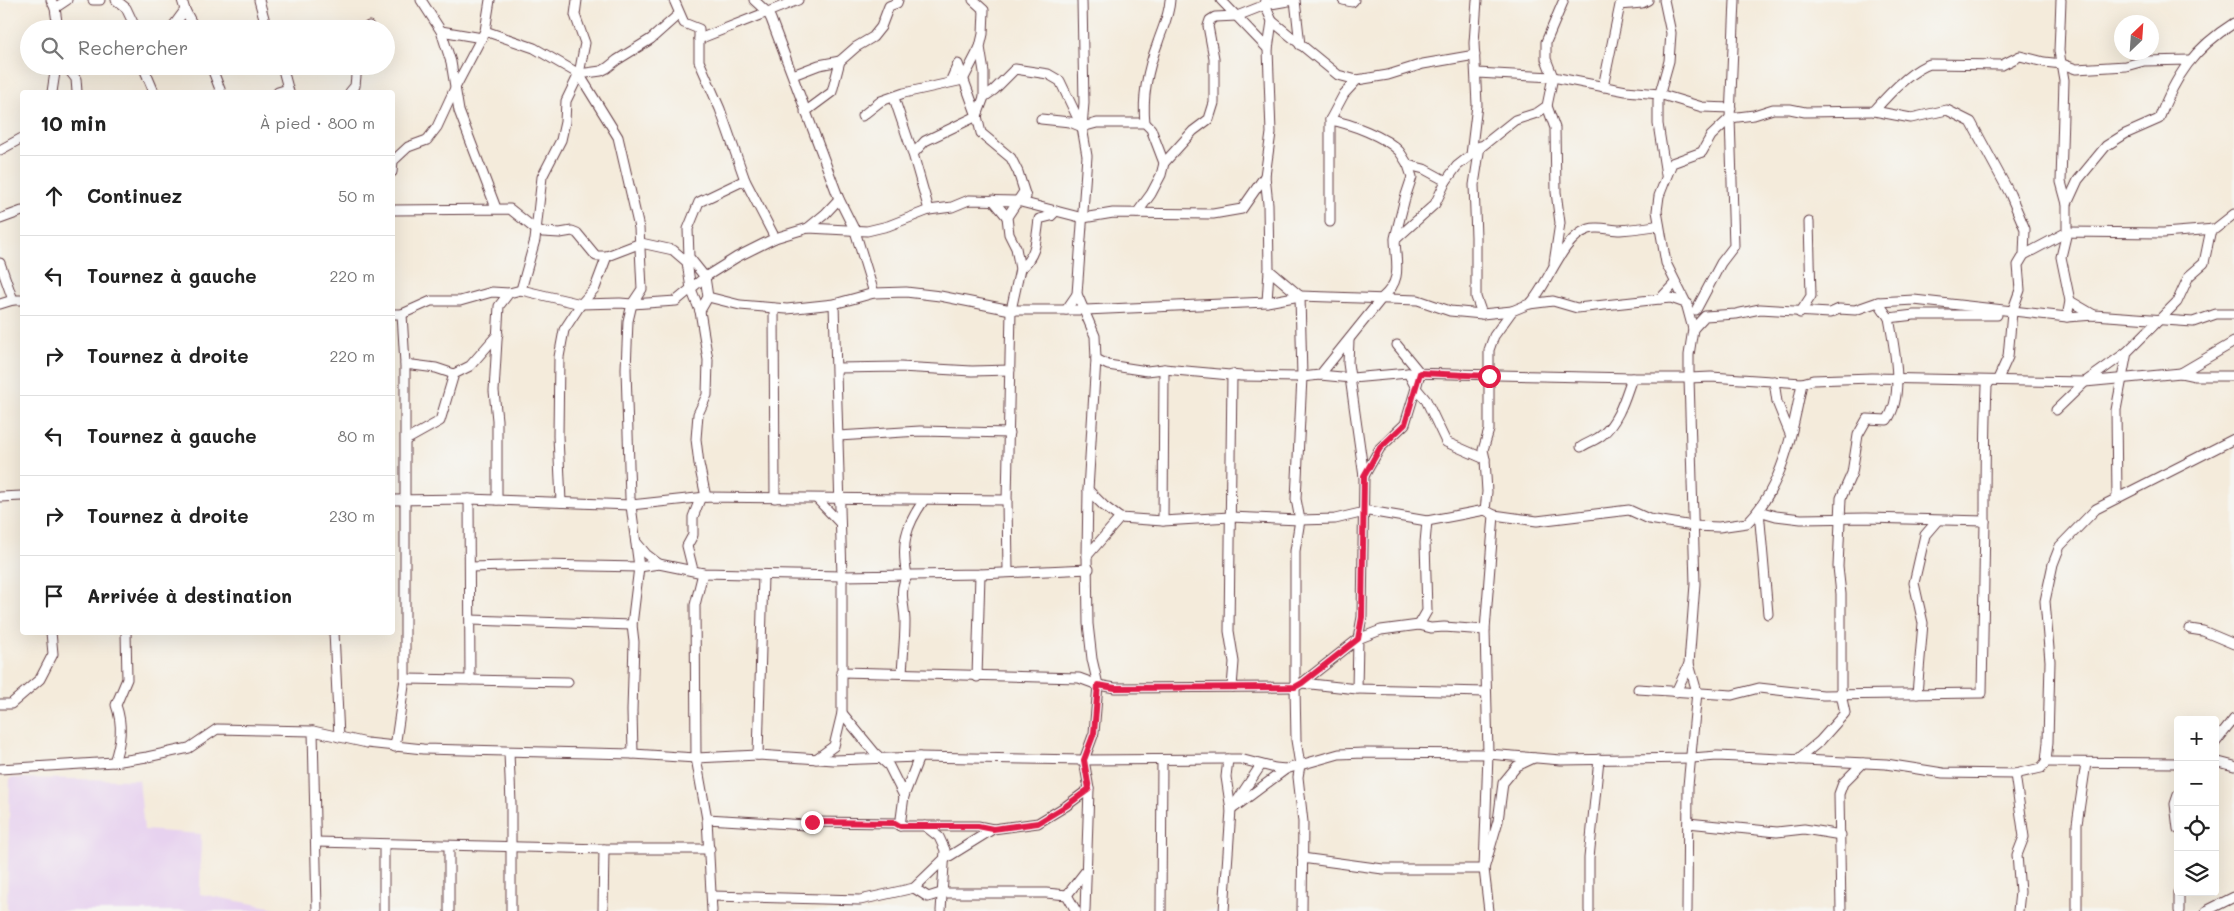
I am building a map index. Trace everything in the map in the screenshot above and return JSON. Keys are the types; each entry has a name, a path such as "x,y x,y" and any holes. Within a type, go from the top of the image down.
{"street":[{"path":"56,20 53,4 66,0"},
{"path":"92,0 100,0"},
{"path":"116,0 126,8 132,20"},
{"path":"182,0 190,20"},
{"path":"259,0 265,20"},
{"path":"421,0 441,31 451,62 459,111 496,208"},
{"path":"521,290 535,240 542,177 561,140 565,122 566,101 579,74 585,43 575,15 577,0"},
{"path":"674,0 684,23 699,29 699,61 720,109 745,180 775,238"},
{"path":"754,0 768,13 793,74 805,112 839,198 855,231 874,293"},
{"path":"698,39 798,0"},
{"path":"963,80 980,47 983,34 984,10 973,0"},
{"path":"1066,310 1077,294 1087,156 1082,127 1084,103 1082,0"},
{"path":"1144,123 1146,84 1169,14 1170,0"},
{"path":"1221,0 1268,49"},
{"path":"1137,213 1151,194 1161,175 1164,163 1193,131 1209,119 1214,103 1214,58 1208,26 1210,20 1215,17 1237,16 1266,3 1294,0 1300,45"},
{"path":"1343,0 1352,2 1354,0"},
{"path":"1471,155 1476,113 1477,73 1475,55 1478,0"},
{"path":"1603,87 1620,5 1642,3 1648,0"},
{"path":"1664,0 1671,33 1669,61 1659,94 1658,124 1666,175"},
{"path":"1696,310 1721,263 1734,246 1730,118 1735,0"},
{"path":"2061,0 2059,52 2064,80 2062,182 2067,204 2067,232 2061,257 2070,301 2066,317"},
{"path":"395,151 428,140 437,127 456,86 484,34 488,1"},
{"path":"793,74 819,65 840,61 856,47 873,37 881,27 889,6 900,1"},
{"path":"1554,263 1560,224 1556,192 1555,128 1547,106 1553,77 1546,59 1546,42 1563,2"},
{"path":"1266,3 1272,21 1268,49 1271,133 1265,176 1268,204 1269,270 1267,302"},
{"path":"178,20 185,10"},
{"path":"579,74 601,71 607,68 651,39 679,14"},
{"path":"1272,21 1338,74 1358,80 1388,75 1423,64 1475,55"},
{"path":"2067,204 2078,180 2106,146 2126,134 2159,119 2173,85 2190,60 2234,23"},
{"path":"441,31 484,34 534,48 579,74 618,137 626,167 641,243 642,289 632,304 628,321 626,369 631,505 639,567 632,626 634,642 633,754"},
{"path":"913,154 925,141 977,116 984,97 984,72 980,47"},
{"path":"1874,111 1895,88 1920,67 1930,64 2002,65 2020,56 2062,64 2076,69 2126,66 2144,61 2190,60"},
{"path":"805,112 832,92 840,61"},
{"path":"950,82 958,64 977,116 981,133 1010,158 1018,172 1023,193 1031,206"},
{"path":"984,97 994,90 1015,69 1048,74 1060,81 1082,127"},
{"path":"1477,73 1553,77 1603,87 1659,94 1702,107 1731,108"},
{"path":"52,90 55,75"},
{"path":"72,75 76,80 77,90"},
{"path":"147,75 153,90"},
{"path":"213,75 219,90"},
{"path":"285,75 289,90"},
{"path":"352,90 355,86 356,75"},
{"path":"862,116 881,101 904,93 963,80"},
{"path":"1330,222 1330,120 1344,94 1358,80"},
{"path":"894,98 929,210"},
{"path":"1395,240 1435,204 1446,181 1457,166 1515,120 1537,113 1547,106"},
{"path":"1638,689 1697,692 1732,695 1759,688 1823,695 1982,693 1987,386 1994,380 2008,357 2012,312 2020,290 2018,265 2024,254 2025,229 2010,194 1971,122 1947,110 1911,118 1874,111 1805,112 1790,109 1773,110 1730,118 1711,136 1702,152 1672,163 1666,175 1657,211 1659,224 1666,263 1686,303 1693,329 1689,378 1695,584 1689,664 1697,692 1688,786 1686,911"},
{"path":"1041,119 1070,122 1082,127 1097,123 1144,123 1151,129 1164,163"},
{"path":"1320,375 1382,298 1392,289 1396,280 1395,240 1412,178 1408,164 1398,150 1348,123 1330,120"},
{"path":"0,150 20,139"},
{"path":"1480,146 1474,185 1476,297 1482,314"},
{"path":"395,159 408,147"},
{"path":"1408,164 1424,169 1446,181"},
{"path":"395,314 402,314 431,301 460,301 492,292 509,293 521,290 581,304 620,302 632,304 676,301 705,277 737,257 775,238 808,228 867,231 888,226 929,210 952,207 969,200 1018,201 1031,206 1083,218 1113,213 1164,215 1195,212 1212,214 1242,208 1265,176"},
{"path":"700,311 708,297 705,277 688,257 688,229 699,202 745,180"},
{"path":"1006,217 1023,193"},
{"path":"808,228 825,214 839,198"},
{"path":"993,200 1006,217 1009,234 1016,248 1020,269 1011,310 1006,500 1008,572"},
{"path":"395,210 496,208 510,210 535,229 543,232 560,233 572,230 577,232 596,256 606,256 641,243 672,250 687,262 691,289 700,311 708,360 707,395 698,414 696,438 703,498 693,517 693,535 687,546 693,570"},
{"path":"1020,269 1031,260 1039,219 1051,216 1056,211"},
{"path":"0,218 20,212"},
{"path":"2024,254 2067,232 2163,233 2211,229 2220,226 2234,214"},
{"path":"1800,313 1811,296 1809,222"},
{"path":"1529,304 1539,294 1554,263 1579,234 1590,228 1621,230 1659,224"},
{"path":"2056,410 2085,382 2127,352 2177,302 2189,276 2204,263 2211,229"},
{"path":"561,502 558,436 559,357 564,330 581,304 595,288 606,256"},
{"path":"0,263 18,300 0,304"},
{"path":"1269,270 1300,296 1302,377 1296,499 1300,520 1295,551 1298,685 1296,740 1300,765 1298,777 1303,822 1302,911"},
{"path":"1660,299 1675,282"},
{"path":"708,297 740,305 774,308 834,304 874,293 906,292 940,296 1011,310 1085,310 1267,302 1300,296 1418,300 1439,309 1482,314 1512,311 1529,304 1553,301 1577,308 1671,298 1686,303 1705,316 1736,314 1760,309 1800,313 1830,313 1839,309 1855,310 1878,302 1914,300 2066,317 2094,315 2193,322 2216,314 2234,314"},
{"path":"497,500 497,420 494,391 499,306 509,293"},
{"path":"1077,294 1095,336 1096,359 1088,490 1087,556 1088,624 1092,659 1098,685 1094,733 1084,760 1089,789 1085,911"},
{"path":"2070,301 2094,315"},
{"path":"1797,760 1820,741 1845,713 1841,694 1841,594 1838,567 1841,498 1852,473 1858,435 1867,419 1887,420 1893,412 1896,379 1889,318 1878,302"},
{"path":"816,759 834,746 842,713 842,576 838,499 837,368 834,304"},
{"path":"774,308 775,498"},
{"path":"1489,911 1484,869 1488,754 1485,630 1490,512 1483,450 1488,430 1489,350 1494,336 1512,311"},
{"path":"1889,318 1914,315 1995,315 2012,312"},
{"path":"395,747 405,680 406,364 402,314"},
{"path":"1693,329 1705,316"},
{"path":"406,364 436,368 454,374 470,366 498,334"},
{"path":"1349,340 1348,363 1352,378 1364,476 1362,617 1358,639 1357,689"},
{"path":"2181,373 2234,342"},
{"path":"1397,345 1420,373"},
{"path":"2116,498 2116,410 2127,352"},
{"path":"1096,359 1117,367 1147,371 1164,369 1232,374 1302,377 1320,375 1352,378 1408,373 1632,378 1711,376 1802,383 1813,380 1896,379 2085,382 2181,373 2195,376 2234,376"},
{"path":"837,368 900,367 972,371 1010,370"},
{"path":"1163,521 1164,369"},
{"path":"1408,373 1416,388 1426,400 1446,442 1485,459"},
{"path":"1364,476 1380,448 1405,424 1420,373"},
{"path":"406,440 440,421 454,374"},
{"path":"1232,374 1229,631 1234,662 1232,687"},
{"path":"1581,447 1602,435 1614,420 1624,402 1632,378"},
{"path":"1774,381 1777,402 1790,434"},
{"path":"1088,490 1120,518 1163,521 1230,517 1300,520 1335,519 1364,512 1427,521 1490,512 1537,521 1629,510 1649,520 1693,526 1719,527 1747,523 1759,511 1784,458 1795,420 1802,383"},
{"path":"838,436 920,431 1009,433"},
{"path":"1231,810 1286,769 1339,754 1488,754 1535,758 1599,759 1717,756 1886,764 1935,772 2015,774 2041,768 2046,762 2048,742 2050,661 2046,601 2053,564 2060,546 2096,509 2234,439"},
{"path":"0,496 20,496"},
{"path":"395,500 469,499 631,505 703,498 1006,500"},
{"path":"469,499 470,680"},
{"path":"817,499 839,522"},
{"path":"902,673 905,619 901,593 907,576 904,558 907,532 911,519 924,500"},
{"path":"1759,511 1776,516 1801,519 1985,521"},
{"path":"1759,511 1768,614"},
{"path":"1087,556 1120,518"},
{"path":"1917,694 1923,623 1914,583 1925,535 1937,520"},
{"path":"1419,625 1427,612 1425,543 1427,521"},
{"path":"636,541 646,554 659,564"},
{"path":"470,567 541,565 639,567 659,564 703,573 842,576 907,576 1088,570"},
{"path":"703,573 695,605 696,758 707,819 712,911"},
{"path":"978,677 980,574"},
{"path":"758,755 763,575"},
{"path":"471,620 632,626"},
{"path":"1298,685 1358,639 1381,630 1419,625 1432,628 1485,630"},
{"path":"2190,629 2204,631 2234,644"},
{"path":"0,704 11,704 40,679 53,654 51,635"},
{"path":"114,762 121,742 121,718 116,704 127,679 126,635"},
{"path":"334,635 339,737"},
{"path":"1676,692 1689,664"},
{"path":"841,672 978,677 1079,678 1098,685 1115,688 1298,685 1357,689 1486,692"},
{"path":"405,680 568,682"},
{"path":"842,713 875,753 889,766 904,796"},
{"path":"2219,737 2234,719"},
{"path":"0,769 114,762 189,748 217,729 313,731 395,747 509,752 633,754 696,758 758,755 816,759 920,757 1084,760 1240,759 1286,769"},
{"path":"313,731 317,911"},
{"path":"509,752 511,911"},
{"path":"900,826 904,796 920,757"},
{"path":"1484,869 1498,821 1503,783 1516,766 1535,758"},
{"path":"1224,911 1231,810 1226,777 1228,759"},
{"path":"1589,911 1589,858 1599,759"},
{"path":"1161,911 1162,760"},
{"path":"2046,762 2174,763"},
{"path":"2219,762 2234,766"},
{"path":"2077,911 2077,824 2086,763"},
{"path":"1842,911 1839,794 1843,783 1863,764"},
{"path":"1231,810 1261,765"},
{"path":"2015,774 2024,837 2017,855 2020,892 2018,911"},
{"path":"707,819 806,825 812,822 895,823 900,826 978,826 993,829 1038,823 1089,789"},
{"path":"1688,823 1777,832 1804,829 1841,835"},
{"path":"925,826 939,837 945,850 941,911"},
{"path":"712,896 860,900 914,888 943,860 993,829"},
{"path":"316,842 604,849 710,849"},
{"path":"384,844 384,911"},
{"path":"449,846 449,911"},
{"path":"603,911 604,849"},
{"path":"1302,858 1383,869 1484,869"},
{"path":"1067,895 1085,872"},
{"path":"914,888 928,897 941,893 1046,893 1067,895"},
{"path":"1067,895 1076,911"},
{"path":"2179,896 2179,911"},
{"path":"2206,911 2234,897"}],"shaded area":[{"path":"10,778 139,780 144,830 201,834 200,894 291,911 7,911"}],"route":[{"path":"812,822 895,823 900,826 978,826 993,829 1038,823 1089,789 1084,760 1094,733 1098,685 1115,688 1152,686 1254,688 1270,686 1295,687 1302,683 1358,639 1362,617 1364,476 1380,448 1405,424 1420,373 1489,376"}]}
